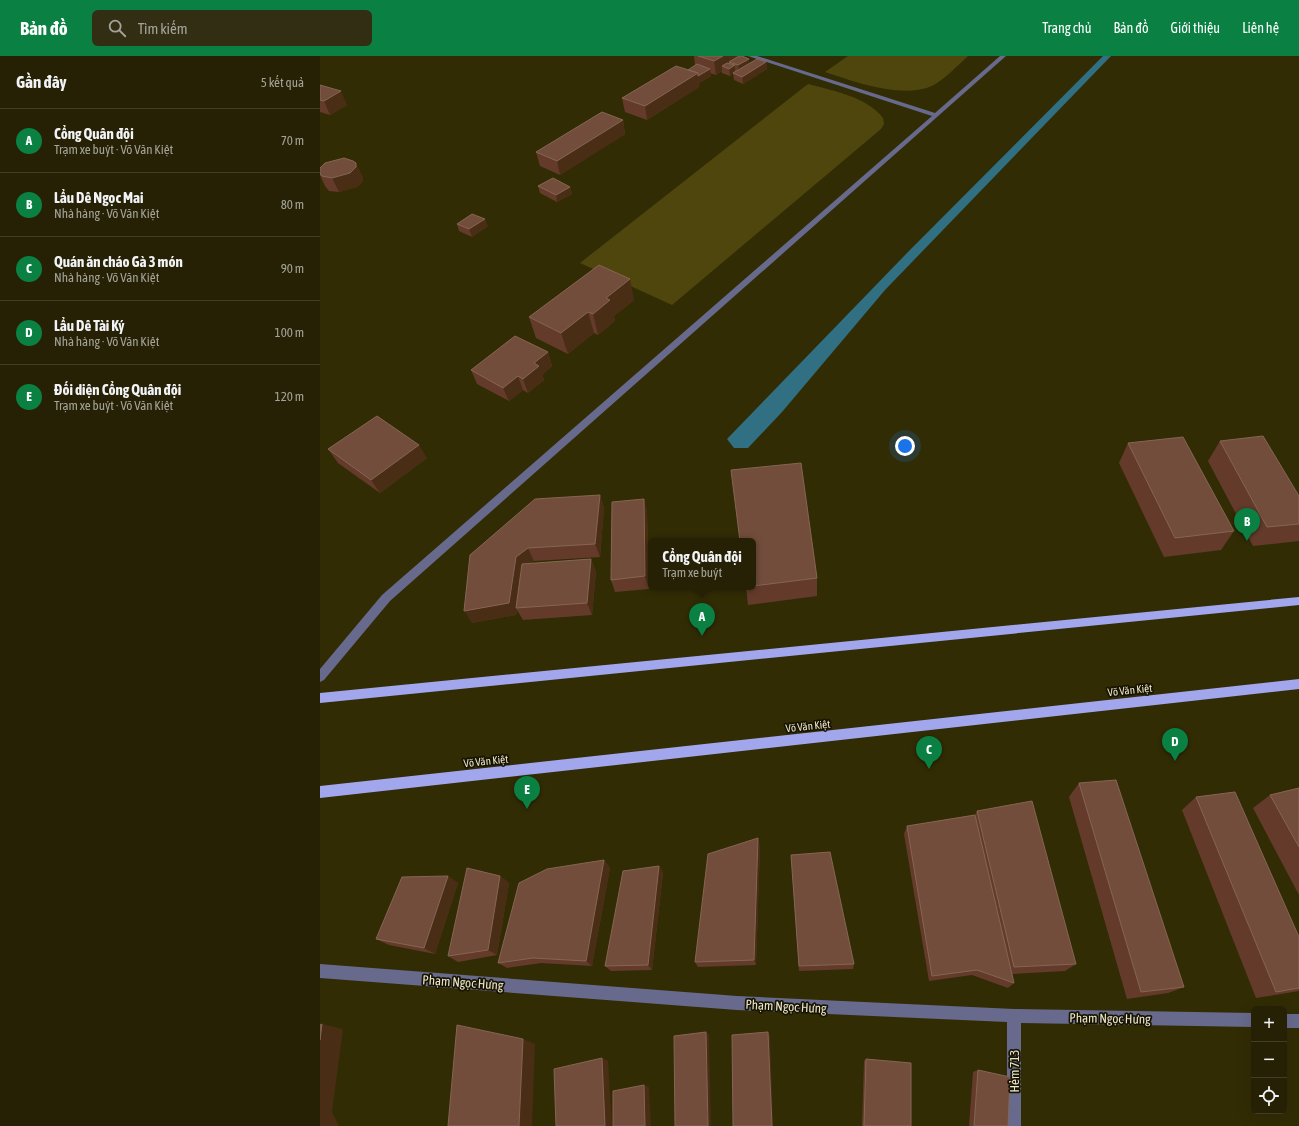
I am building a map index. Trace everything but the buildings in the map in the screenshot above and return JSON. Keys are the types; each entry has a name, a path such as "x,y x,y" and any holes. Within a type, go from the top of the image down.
{"main road":[{"path":"320,698 1299,601"},
{"name":"Võ Văn Kiệt","path":"320,792 1299,684"}],"street":[{"path":"751,56 936,115"},
{"path":"320,677 386,598 1003,56"},
{"name":"Phạm Ngọc Hưng","path":"320,971 737,1003 1014,1016 1251,1020"},
{"name":"Hẻm 713","path":"1014,1016 1014,1126"},
{"path":"1287,1021 1299,1021"}],"shaded area":[{"path":"848,56 968,56 946,76 932,86 920,90 907,91 878,88 825,72"},
{"path":"808,84 848,95 868,104 883,118 884,124 881,129 672,305 580,263"}],"water":[{"path":"1103,56 1111,56 885,290 782,412 748,448 734,448 727,439 907,253"}],"place":[{"name":"Lẩu Dê Ngọc Mai","path":"1247,541"},
{"name":"Cổng Quân đội","path":"702,636"},
{"name":"Lẩu Dê Tài Ký","path":"1175,761"},
{"name":"Quán ăn cháo Gà 3 món","path":"929,769"},
{"name":"Đối diện Cổng Quân đội","path":"527,809"}]}
